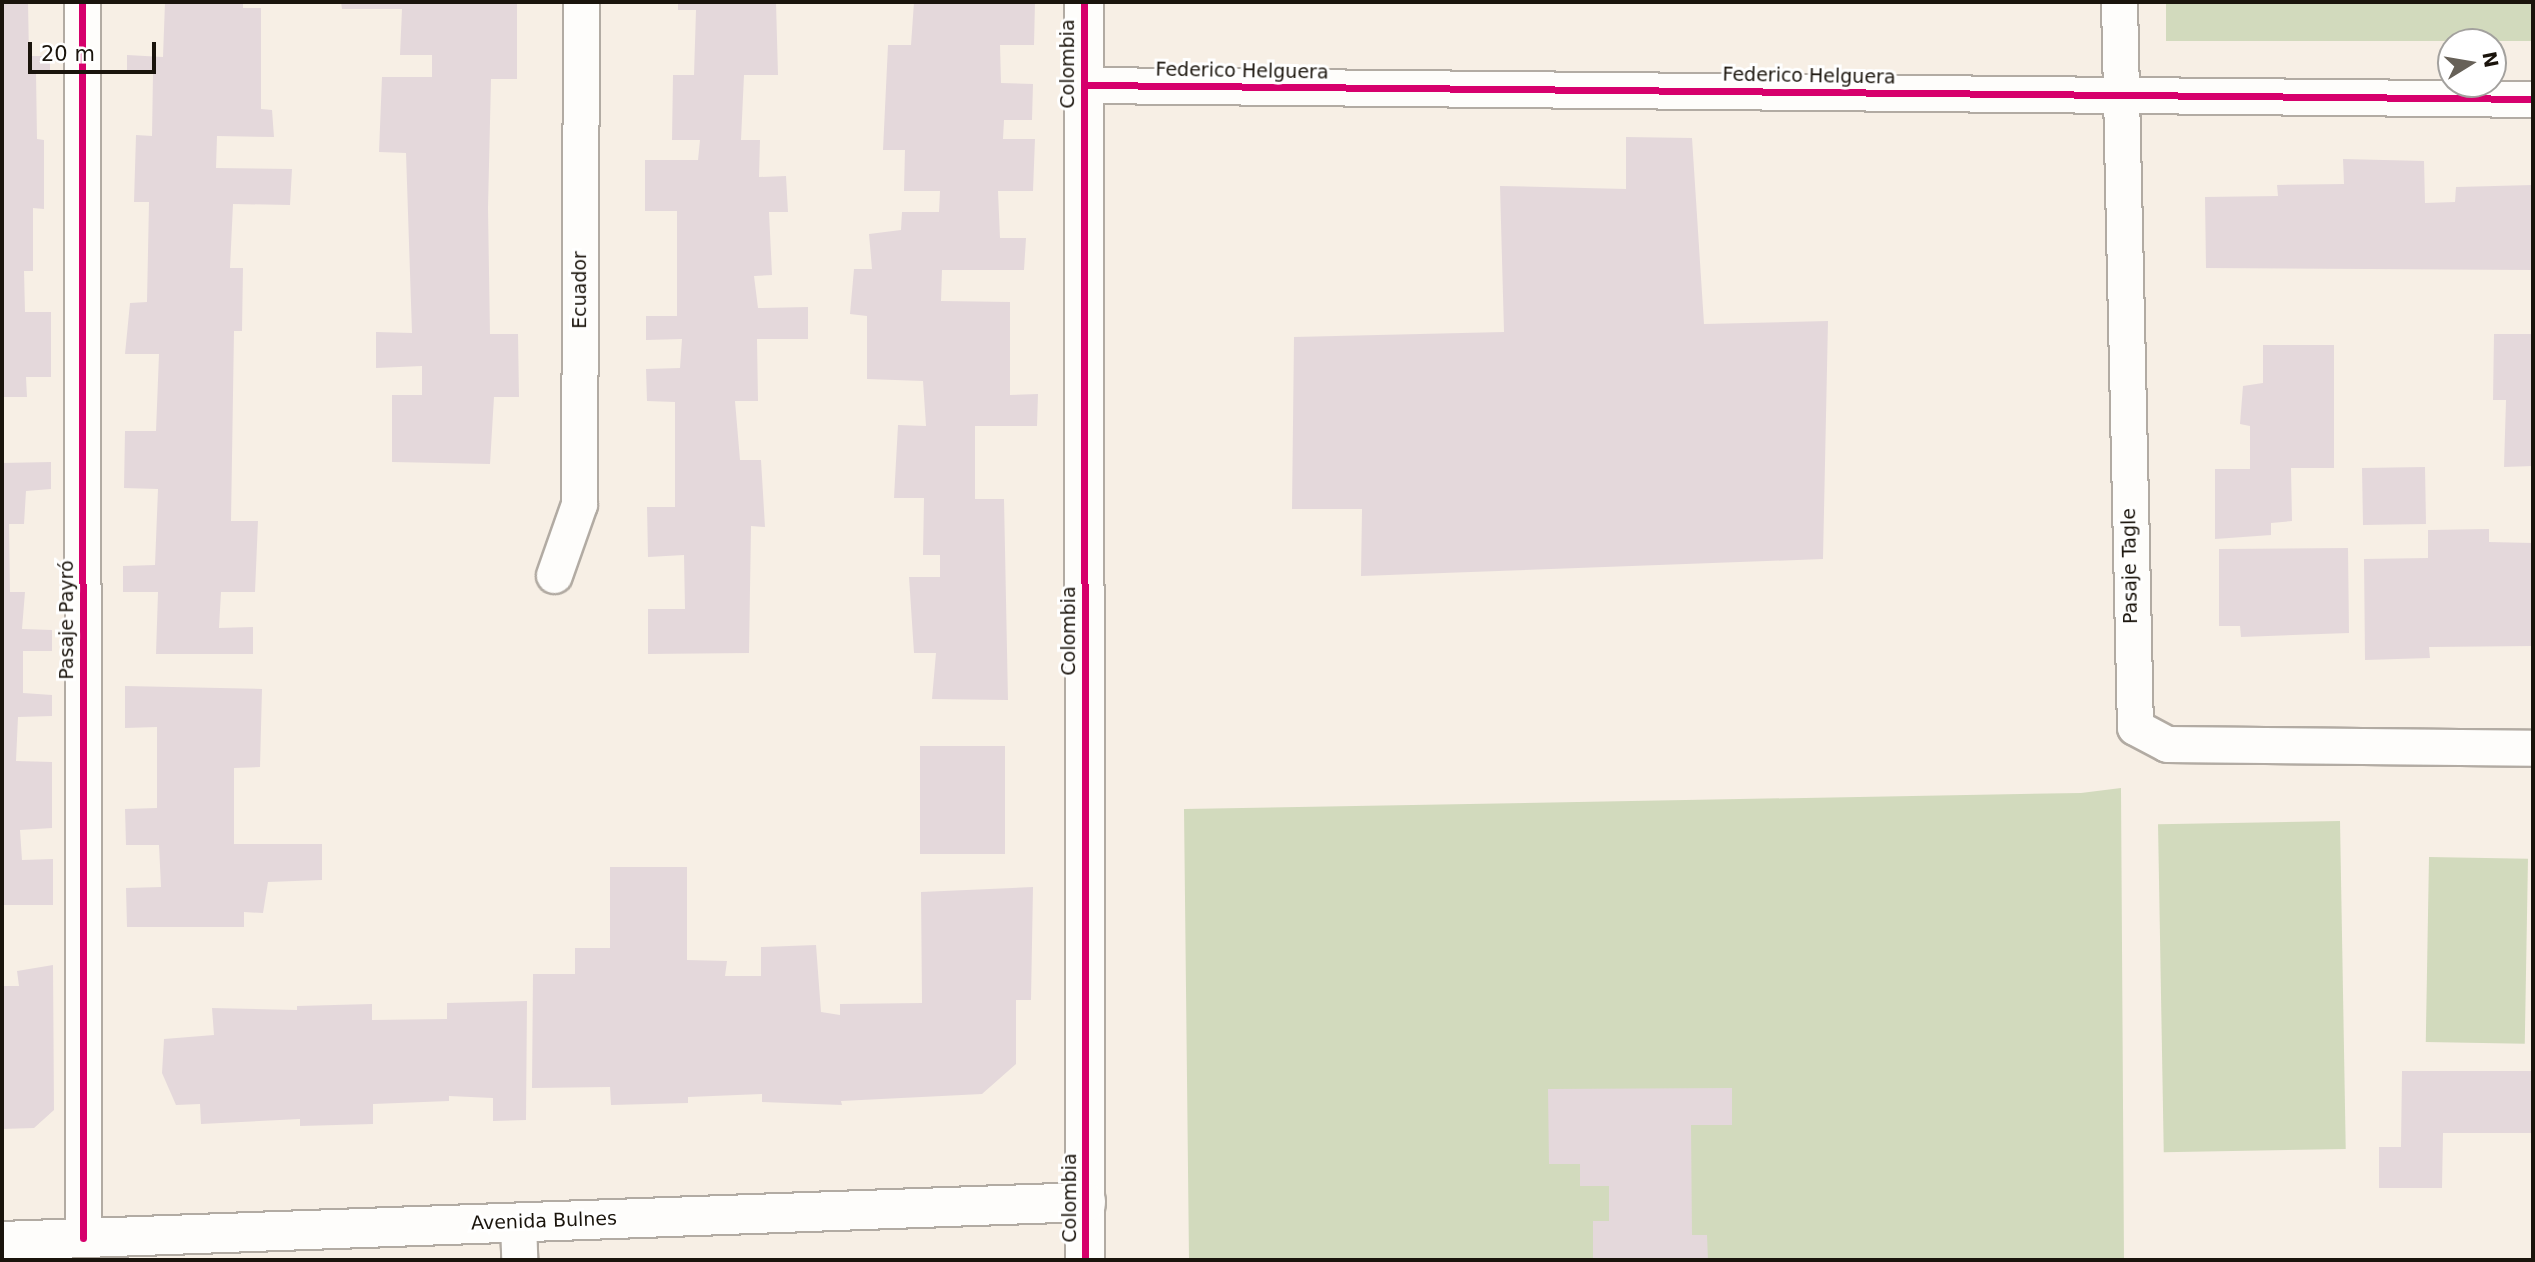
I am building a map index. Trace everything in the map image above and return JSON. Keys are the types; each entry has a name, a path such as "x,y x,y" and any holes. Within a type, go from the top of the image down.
{"street":[{"name":"Pasaje Payró","path":"82,2 83,1238"},
{"name":"Ecuador","path":"554,575 579,504 581,2"},
{"name":"Colombia","path":"1083,2 1085,1260"},
{"name":"Pasaje Tagle","path":"2119,2 2118,95 2134,727 2167,744 2533,748"},
{"name":"Federico Helguera","path":"1084,85 2533,99"},
{"name":"Avenida Bulnes","path":"25,1247 83,1238 1086,1202"},
{"path":"518,1222 519,1260"}],"green space":[{"path":"2166,2 2533,2 2533,41 2507,41 2507,28 2437,28 2437,41 2166,41"},
{"path":"2121,788 2124,1260 1189,1260 1184,809 2081,793"},
{"path":"2340,821 2346,1149 2164,1152 2158,824"},
{"path":"2429,857 2528,859 2525,1044 2426,1042"}],"building":[{"path":"2,2 28,2 29,56 50,56 50,72 36,72 37,139 44,140 44,209 33,208 33,271 24,271 25,312 51,312 51,377 26,377 27,397 2,397"},
{"path":"165,2 243,2 243,8 261,8 261,109 272,110 274,137 217,136 216,168 292,169 290,205 233,204 230,268 243,268 242,331 234,331 231,521 258,521 255,592 221,592 219,628 253,627 253,654 156,654 158,592 123,592 123,566 155,565 158,489 124,488 125,431 156,431 159,354 125,354 130,303 147,302 149,202 134,202 136,135 152,136 153,73 127,72 127,55 163,57"},
{"path":"341,2 517,2 517,79 491,79 488,208 490,334 518,334 519,397 494,397 490,464 392,462 392,395 422,395 422,366 376,368 376,332 412,333 406,153 379,152 382,77 432,77 432,55 400,55 402,9 342,9"},
{"path":"678,2 776,2 778,75 744,75 741,140 760,140 759,177 786,176 788,212 769,212 772,275 754,276 758,308 808,307 808,339 757,339 758,401 735,401 740,460 761,460 765,527 751,526 749,653 648,654 648,609 685,609 684,555 648,557 647,507 675,507 675,402 647,401 646,369 680,368 682,339 646,340 646,316 677,316 677,211 645,211 645,160 698,160 700,140 672,140 673,75 694,75 696,10 678,10"},
{"path":"914,2 1035,2 1034,45 1000,45 1001,83 1033,84 1032,120 1004,120 1003,139 1035,139 1033,191 998,191 1000,238 1026,238 1024,270 942,270 941,301 1010,302 1010,395 1038,394 1037,426 975,426 975,499 1004,499 1008,700 932,699 936,653 914,653 909,577 940,577 940,555 923,555 924,498 894,498 898,425 926,426 923,381 867,379 867,316 850,314 854,269 872,269 869,234 901,230 902,212 939,212 940,191 904,191 905,150 883,150 888,45 911,45"},
{"path":"1626,137 1692,138 1704,324 1828,321 1823,559 1361,576 1362,509 1292,509 1294,337 1504,332 1500,186 1626,189"},
{"path":"2343,159 2424,161 2425,203 2455,202 2456,187 2533,185 2533,270 2206,268 2205,197 2278,196 2277,185 2344,184"},
{"path":"2494,334 2533,334 2533,466 2504,467 2506,400 2493,400"},
{"path":"2263,345 2334,345 2334,468 2291,468 2292,521 2271,523 2271,535 2215,539 2215,469 2250,469 2250,426 2240,424 2243,386 2263,383"},
{"path":"51,462 51,489 26,491 24,524 9,524 10,592 25,592 22,629 52,630 52,651 23,651 23,693 52,695 52,716 18,717 16,761 52,762 52,828 20,830 22,860 53,859 53,905 2,905 2,463"},
{"path":"2425,467 2426,524 2363,525 2362,468"},
{"path":"2489,529 2489,542 2533,543 2533,646 2429,647 2430,658 2365,660 2364,559 2428,558 2428,530"},
{"path":"2348,548 2349,633 2241,637 2240,626 2219,626 2219,549"},
{"path":"125,686 262,689 260,767 234,768 234,844 322,844 322,880 268,882 263,913 244,912 244,927 127,927 126,888 161,887 159,845 126,845 125,809 157,808 157,727 125,728"},
{"path":"920,746 1005,746 1005,854 920,854"},
{"path":"610,867 687,867 687,960 727,961 725,976 761,976 761,947 816,945 821,1012 840,1015 840,1004 922,1003 921,892 1033,887 1031,1000 1016,1000 1016,1064 982,1094 841,1101 842,1105 762,1102 762,1094 688,1097 688,1103 611,1105 610,1087 532,1088 533,974 575,974 575,948 610,948"},
{"path":"53,965 54,1110 34,1128 2,1129 2,986 19,986 17,971"},
{"path":"527,1001 526,1120 493,1121 493,1098 449,1096 449,1101 373,1104 373,1124 300,1126 300,1119 201,1124 200,1104 176,1105 162,1073 164,1039 214,1035 212,1008 297,1010 297,1006 372,1004 372,1020 447,1019 447,1003"},
{"path":"2402,1071 2533,1071 2533,1133 2443,1133 2442,1188 2379,1188 2379,1147 2401,1147"},
{"path":"1732,1088 1732,1125 1691,1125 1692,1235 1707,1235 1708,1260 1593,1260 1593,1221 1609,1221 1609,1186 1580,1186 1580,1164 1549,1164 1548,1089"}],"cycle path":[{"path":"82,2 83,1238"},
{"path":"1084,2 1085,1260"},
{"path":"1084,85 2533,99"}]}
